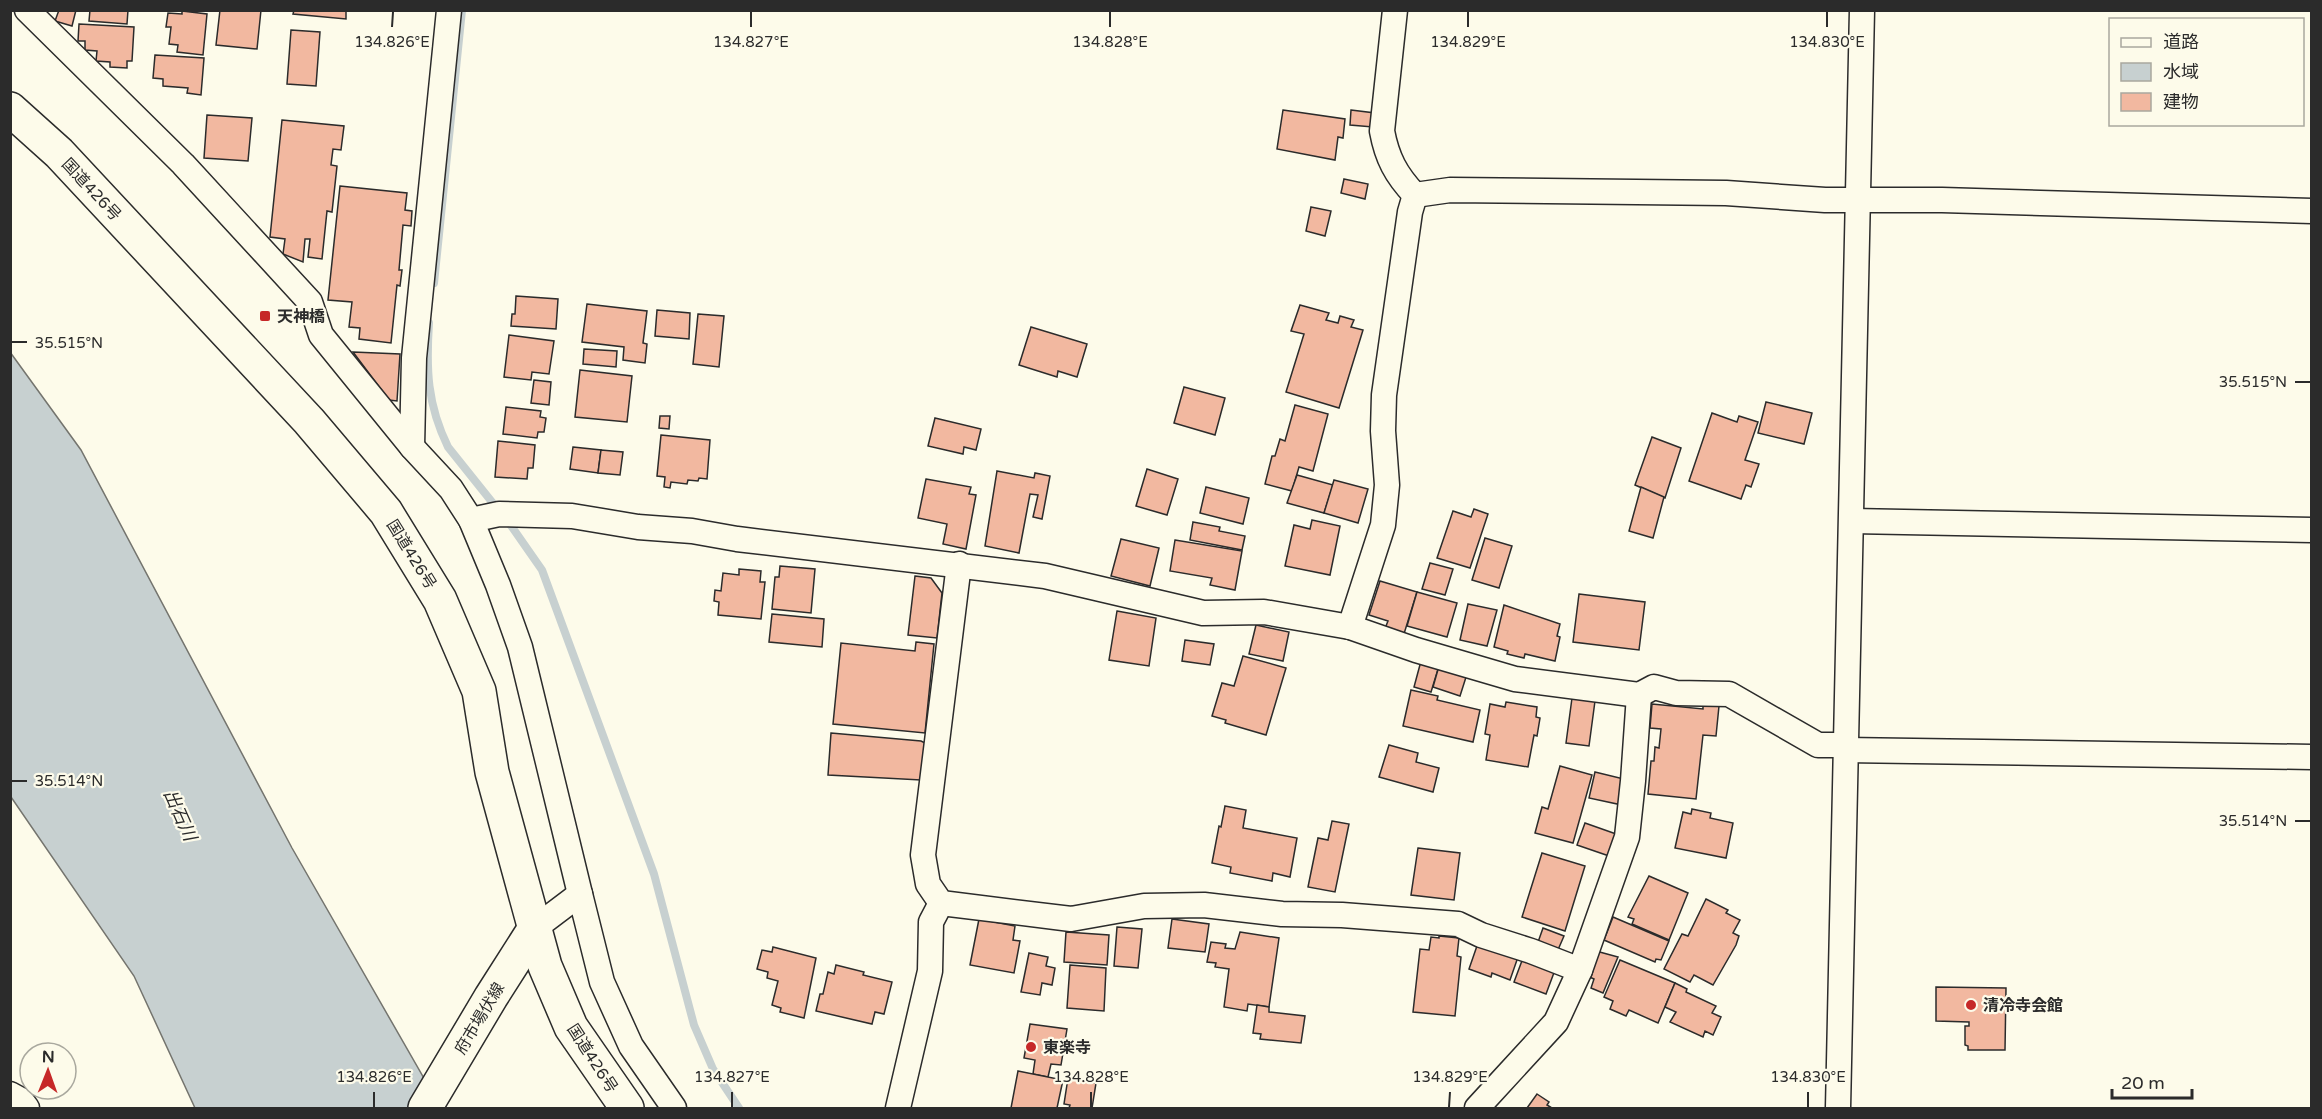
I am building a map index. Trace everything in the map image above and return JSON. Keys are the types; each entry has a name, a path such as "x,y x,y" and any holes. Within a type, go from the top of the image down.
{"main road":[{"name":"国道426号","path":"10,108 59,153 277,387 386,512 440,600 479,691 492,772 545,966 571,1027 627,1108"},
{"name":"府市場伏線","path":"425,1108 490,998 535,928"}],"street":[{"path":"27,10 183,164 310,302 321,335 412,447 451,489 471,520 520,647 602,982 631,1046 674,1108"},
{"path":"412,447 414,358 449,10"},
{"path":"1395,10 1383,131 1386,149 1399,178 1415,195"},
{"path":"1838,1108 1862,10"},
{"path":"1415,195 1450,190 1726,193 1859,201 1942,200 2312,211"},
{"path":"1350,627 1383,525 1387,485 1383,431 1384,395 1410,212 1415,195"},
{"path":"471,520 499,514 572,516 638,527 692,531 737,539 1045,576 1203,613 1264,612 1350,627 1416,650 1515,679 1639,695 1654,687 1676,693 1730,694 1818,745 1845,748 2312,758"},
{"path":"1852,521 2312,530"},
{"path":"959,564 923,855 927,884 941,903 1071,920 1144,906 1204,905 1282,914 1342,915 1458,924 1481,935 1580,970"},
{"path":"1477,1108 1556,1022 1580,970 1627,837 1639,695"},
{"path":"535,928 580,894"},
{"path":"898,1108 930,971 931,922 941,903"},
{"path":"10,1094 21,1100 27,1108"}],"water":[{"name":"出石川","path":"10,352 81,450 292,848 441,1108 195,1108 134,976 11,797"}],"building":[{"path":"59,10 76,10 72,26 55,21"},
{"path":"90,10 128,10 127,24 89,21"},
{"path":"220,10 261,10 257,49 216,45"},
{"path":"294,10 346,10 346,19 293,14"},
{"path":"182,11 207,14 203,55 177,52 178,45 169,44 171,27 166,27 168,13 182,14"},
{"path":"79,24 134,27 132,61 127,61 127,68 110,67 110,62 96,61 97,51 85,50 85,41 78,41"},
{"path":"291,30 320,32 316,86 287,84"},
{"path":"155,55 204,58 201,95 187,93 188,88 163,86 163,79 153,78"},
{"path":"1283,110 1345,119 1343,138 1338,137 1335,160 1277,149"},
{"path":"1351,110 1375,113 1373,127 1350,125"},
{"path":"207,115 252,118 248,161 204,158"},
{"path":"282,120 344,126 341,150 333,149 331,165 337,166 332,212 327,211 322,259 308,257 310,239 305,239 303,262 283,254 285,239 270,237"},
{"path":"1344,179 1368,184 1365,199 1341,193"},
{"path":"340,186 407,193 405,210 412,211 411,226 403,225 399,270 402,270 400,286 397,285 391,343 359,339 360,328 349,327 352,302 328,300"},
{"path":"1311,207 1331,211 1325,236 1306,231"},
{"path":"516,296 558,299 556,329 511,326 512,314 515,314"},
{"path":"587,304 647,311 643,343 647,344 645,363 623,360 624,347 582,342"},
{"path":"1300,305 1329,313 1326,320 1338,323 1340,316 1354,320 1351,327 1363,330 1339,408 1286,392 1304,334 1291,331"},
{"path":"657,310 690,313 689,339 655,336"},
{"path":"698,314 724,316 719,367 693,364"},
{"path":"1031,327 1087,344 1077,377 1058,371 1057,377 1019,365"},
{"path":"509,335 554,341 549,374 532,372 531,380 504,377"},
{"path":"584,349 617,351 616,367 583,364"},
{"path":"353,352 400,354 397,401 389,400"},
{"path":"580,370 632,376 627,422 575,417"},
{"path":"534,380 551,382 549,405 531,403"},
{"path":"1184,387 1225,398 1215,435 1174,423"},
{"path":"1766,402 1812,413 1804,444 1758,433"},
{"path":"1295,405 1328,414 1313,471 1299,467 1292,491 1265,484 1272,456 1275,456 1280,439 1285,441"},
{"path":"506,407 541,411 540,417 546,418 544,432 538,432 537,438 503,434"},
{"path":"1712,413 1737,422 1739,416 1758,422 1745,460 1759,464 1751,487 1746,485 1741,499 1689,481"},
{"path":"660,416 670,416 669,429 659,428"},
{"path":"935,418 981,429 976,450 964,447 963,454 928,446"},
{"path":"661,435 710,440 707,479 688,480 687,484 671,482 670,488 664,487 665,477 657,476"},
{"path":"1652,437 1681,448 1665,498 1635,485"},
{"path":"498,441 535,445 533,468 528,468 527,479 495,477"},
{"path":"573,447 601,450 598,473 570,469"},
{"path":"601,450 623,452 620,475 598,473"},
{"path":"1147,469 1178,479 1167,515 1136,506"},
{"path":"997,471 1034,478 1035,473 1050,476 1042,519 1033,517 1038,495 1030,494 1019,553 985,546"},
{"path":"1297,475 1333,485 1324,513 1287,503"},
{"path":"926,479 971,487 969,494 976,495 966,549 943,544 947,524 918,518"},
{"path":"1334,480 1368,489 1358,523 1324,513"},
{"path":"1206,487 1249,498 1243,524 1200,513"},
{"path":"1641,487 1664,497 1653,538 1629,531"},
{"path":"1474,509 1488,514 1470,568 1437,558 1453,511 1471,517"},
{"path":"1312,520 1340,526 1330,575 1285,566 1294,525 1310,529"},
{"path":"1193,522 1220,527 1219,531 1245,536 1242,550 1190,540"},
{"path":"1485,538 1512,546 1499,588 1472,580"},
{"path":"1121,539 1159,548 1150,586 1111,576"},
{"path":"1175,540 1242,551 1235,590 1210,585 1212,578 1170,571"},
{"path":"1430,563 1453,569 1445,595 1422,589"},
{"path":"780,566 815,569 811,613 772,609 775,577 779,577"},
{"path":"739,569 761,571 760,582 765,582 761,619 718,615 719,602 714,601 715,590 721,591 723,573 739,575"},
{"path":"915,576 931,578 942,593 937,638 908,635"},
{"path":"1380,581 1417,592 1403,637 1384,631 1388,621 1369,615"},
{"path":"1417,592 1457,603 1447,637 1407,626"},
{"path":"1579,594 1645,602 1639,650 1573,642"},
{"path":"1468,604 1497,610 1487,646 1460,640"},
{"path":"1504,605 1560,624 1555,661 1525,654 1524,658 1507,654 1508,651 1494,647"},
{"path":"1117,611 1156,618 1149,666 1109,660"},
{"path":"772,614 824,619 822,647 769,642"},
{"path":"1256,625 1289,632 1283,661 1249,654"},
{"path":"1185,640 1214,644 1210,665 1182,661"},
{"path":"916,642 934,644 925,733 833,724 841,643 915,651"},
{"path":"1243,656 1286,668 1266,735 1225,723 1226,720 1212,716 1222,683 1234,686"},
{"path":"1421,661 1439,666 1431,692 1414,687"},
{"path":"1439,666 1467,674 1460,696 1433,687"},
{"path":"1411,690 1438,696 1437,700 1480,710 1473,742 1403,726"},
{"path":"1572,698 1595,701 1589,746 1566,743"},
{"path":"1506,702 1537,707 1536,717 1540,718 1528,767 1486,760 1490,735 1485,734 1490,704 1505,707"},
{"path":"1652,704 1703,709 1703,705 1719,706 1716,736 1703,735 1696,799 1648,794 1651,761 1654,761 1655,747 1659,748 1661,729 1650,728"},
{"path":"831,733 925,743 921,780 828,775"},
{"path":"1389,745 1418,753 1416,762 1439,768 1433,792 1379,777"},
{"path":"1560,766 1592,775 1573,843 1535,833 1542,807 1548,809"},
{"path":"1595,772 1628,780 1622,805 1589,798"},
{"path":"1225,806 1246,810 1243,828 1297,838 1290,877 1273,873 1272,881 1230,873 1231,867 1212,863"},
{"path":"1692,809 1711,813 1710,818 1733,823 1726,858 1675,848 1683,812 1691,814"},
{"path":"1332,821 1349,824 1335,892 1308,887 1318,838 1328,840"},
{"path":"1585,823 1619,835 1612,857 1577,845"},
{"path":"1418,848 1460,853 1454,900 1411,895"},
{"path":"1542,853 1585,866 1565,931 1522,917"},
{"path":"1649,876 1688,893 1669,940 1632,924 1634,919 1628,917"},
{"path":"1706,899 1728,910 1726,913 1740,920 1733,933 1739,936 1736,945 1713,985 1694,975 1690,982 1664,969 1682,934 1688,936"},
{"path":"1613,917 1669,941 1661,960 1656,959 1655,962 1604,940"},
{"path":"979,919 1015,926 1013,940 1020,941 1014,973 970,965"},
{"path":"1172,919 1209,924 1205,952 1168,948"},
{"path":"1117,927 1142,929 1138,968 1114,966"},
{"path":"1543,928 1564,936 1557,952 1537,945"},
{"path":"1066,932 1109,935 1107,965 1064,962"},
{"path":"1240,932 1279,938 1269,1007 1248,1004 1247,1011 1224,1007 1229,969 1215,967 1216,963 1207,962 1211,942 1226,944 1225,948 1235,949"},
{"path":"1439,936 1459,938 1457,956 1461,957 1455,1016 1413,1012 1420,949 1429,950 1431,937 1439,938"},
{"path":"1478,943 1518,957 1510,980 1492,973 1491,977 1469,969"},
{"path":"773,947 816,958 804,1018 780,1012 781,1008 772,1005 778,981 767,978 768,972 757,969 762,950 772,952"},
{"path":"1596,951 1618,957 1603,993 1591,988 1594,979 1587,976"},
{"path":"1029,953 1048,957 1046,966 1055,968 1052,985 1042,983 1040,995 1021,992"},
{"path":"1523,958 1555,970 1546,994 1514,982"},
{"path":"1620,960 1675,983 1658,1023 1629,1010 1626,1016 1610,1009 1613,1001 1604,997"},
{"path":"836,965 892,982 884,1014 875,1012 872,1024 816,1011 828,972 834,974"},
{"path":"1070,965 1106,968 1104,1011 1067,1008"},
{"path":"1675,983 1687,989 1686,992 1716,1006 1712,1013 1721,1017 1713,1035 1705,1031 1703,1037 1670,1022 1676,1012 1665,1007"},
{"name":"清冷寺会館","path":"1936,987 2006,988 2005,1050 1968,1050 1968,1046 1965,1045 1965,1026 1969,1026 1969,1022 1936,1021"},
{"path":"1257,1005 1269,1007 1269,1012 1305,1016 1301,1043 1260,1039 1261,1034 1253,1033"},
{"path":"1030,1024 1067,1029 1061,1065 1051,1064 1048,1077 1033,1074 1035,1060 1024,1058"},
{"path":"1018,1071 1063,1080 1057,1108 1011,1108"},
{"path":"1068,1078 1096,1083 1092,1108 1069,1108 1070,1105 1064,1104"},
{"path":"1537,1094 1549,1102 1547,1105 1552,1108 1527,1108"}],"waterway":[{"path":"434,283 462,10"},
{"path":"429,323 428,371 432,401 441,431 448,447 512,527 542,570 654,874 694,1025 713,1069 739,1108"}],"place":[{"name":"天神橋","path":"265,316"},
{"name":"清冷寺会館","path":"1971,1005"},
{"name":"東楽寺","path":"1031,1047"}]}
